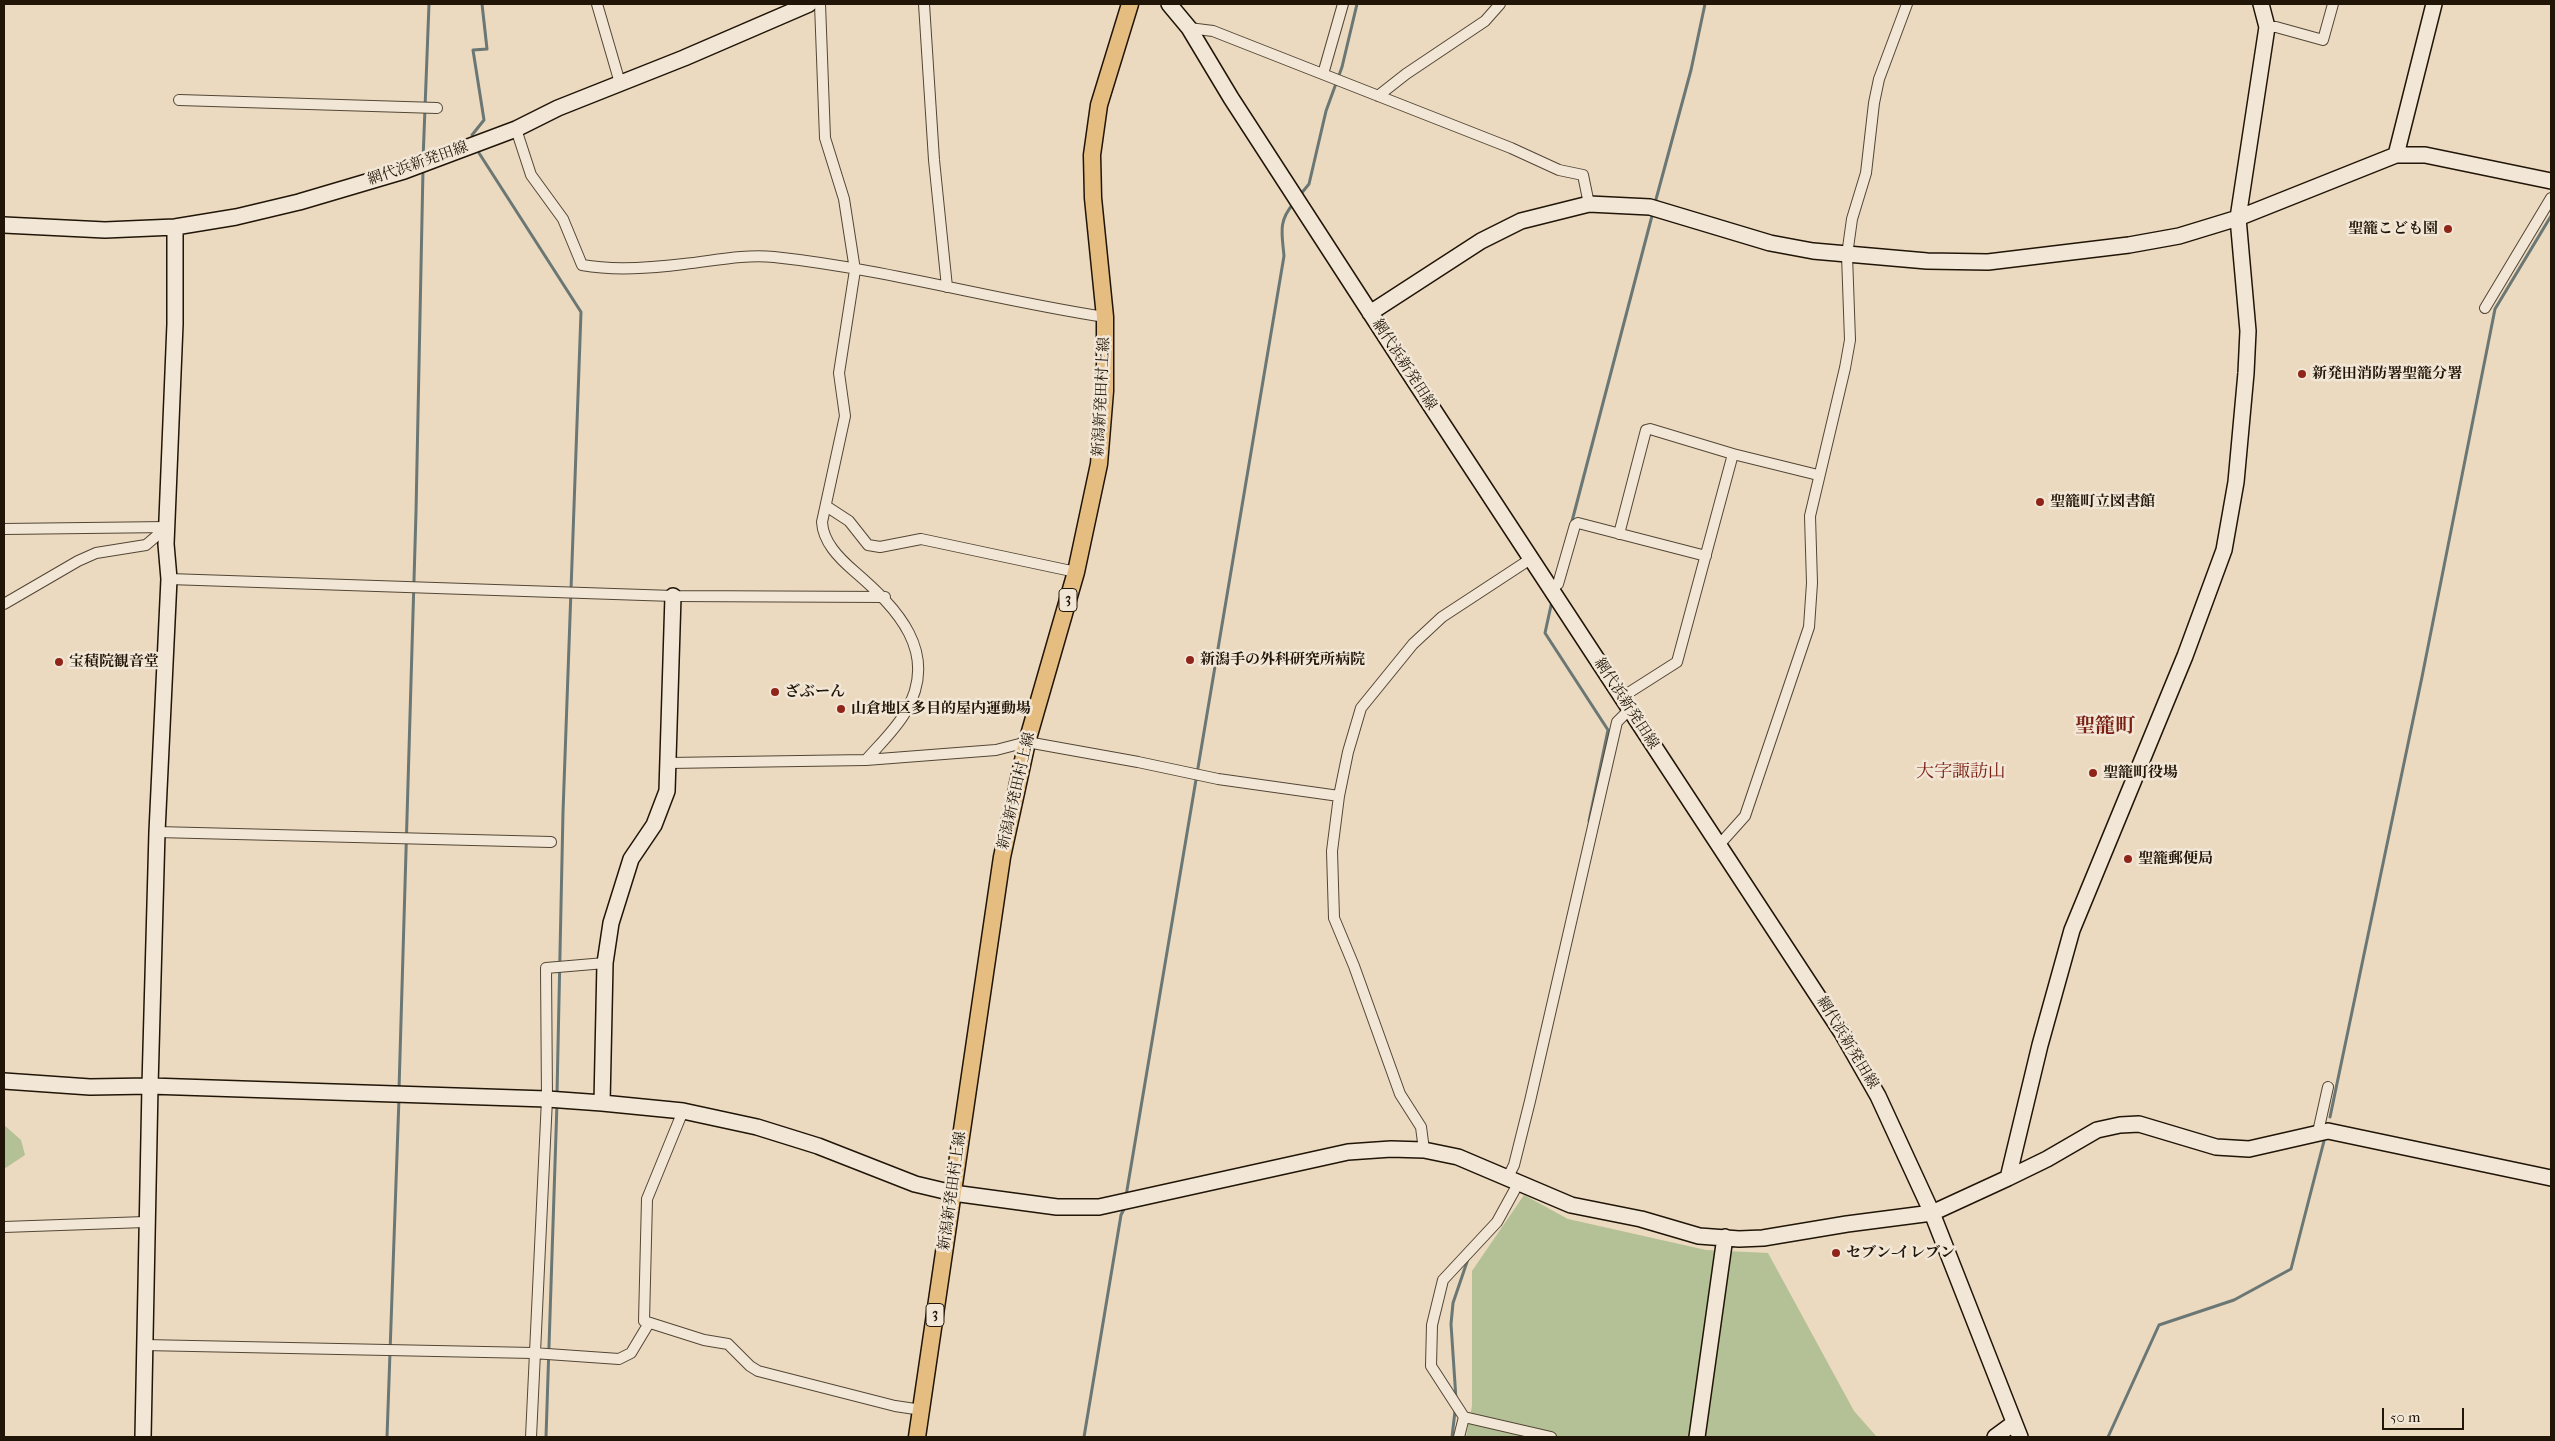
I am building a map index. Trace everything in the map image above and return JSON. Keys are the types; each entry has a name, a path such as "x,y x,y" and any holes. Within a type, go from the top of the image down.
{"main road":[{"name":"新潟新発田村上線","path":"917,1437 1002,857 1027,742 1076,572 1099,464 1104,391 1105,318 1093,198 1092,155 1099,105 1130,4"}],"street":[{"path":"597,4 620,83"},
{"name":"網代浜新発田線","path":"4,225 105,230 175,227 236,217 319,196 404,171 516,129 558,108 809,4"},
{"path":"820,4 825,138 844,199 855,270 839,373 845,416 822,534 843,561 885,597 909,629 916,649 918,670 911,702 904,714 866,760"},
{"path":"924,4 934,160 947,287"},
{"name":"網代浜新発田線","path":"1169,4 1189,28 1231,98 1370,313 1842,1033 1878,1096 1932,1213 2020,1437"},
{"path":"1323,74 1343,4"},
{"path":"1378,96 1406,74 1485,21 1500,4"},
{"path":"1719,845 1745,816 1809,627 1812,583 1810,516 1850,340 1847,255 1852,219 1866,173 1874,104 1879,79 1907,4"},
{"path":"2008,1178 2040,1045 2072,930 2185,656 2224,550 2236,482 2246,365 2248,331 2238,218 2267,27 2261,4"},
{"path":"2267,27 2276,27 2323,40 2333,4"},
{"path":"2396,155 2434,4"},
{"path":"1189,28 1213,31 1511,148 1559,170 1583,176 1589,204"},
{"path":"179,100 437,108"},
{"path":"516,129 531,175 563,219 582,265 620,269 683,264 723,257 772,257 884,273 1055,310 1105,318"},
{"path":"1370,313 1481,241 1521,221 1589,204 1650,207 1770,243 1847,255 1927,261 1988,262 2129,245 2179,236 2238,218 2396,155 2425,155 2551,181"},
{"path":"2485,308 2551,198"},
{"path":"143,1437 145,1222 157,832 169,579 166,544 175,324 175,227"},
{"path":"1619,534 1646,430 1650,428 1733,454 1818,476"},
{"path":"1551,1437 1464,1417 1431,1366 1432,1325 1443,1280 1497,1222 1514,1179 1514,1165 1616,722 1626,703 1677,662 1733,454"},
{"path":"826,506 849,521 868,545 880,547 921,539 1076,572"},
{"path":"1552,589 1558,584 1575,525 1578,523 1706,556"},
{"path":"4,529 167,527"},
{"path":"4,604 78,561 96,554 146,544 167,527"},
{"path":"1424,1150 1421,1127 1400,1094 1354,966 1334,918 1332,851 1339,796 1348,752 1361,708 1413,644 1442,617 1532,558"},
{"path":"169,579 673,596 885,597"},
{"path":"602,1103 605,963 612,923 631,859 654,825 664,803 668,763 673,596"},
{"path":"668,763 866,760 996,750 1027,742 1218,779 1339,796"},
{"path":"157,832 551,842"},
{"path":"531,1437 533,1353 546,1099 546,968 605,963"},
{"path":"4,1081 90,1087 150,1086 546,1099 683,1111 757,1127 809,1143 915,1184 953,1193 1057,1207 1099,1207 1348,1152 1391,1149 1424,1150 1458,1157 1514,1179 1571,1205 1641,1220 1699,1236 1725,1237 1763,1238 1847,1224 1932,1213 2047,1159 2097,1130 2120,1125 2139,1124 2216,1147 2249,1149 2318,1132 2328,1132 2551,1178"},
{"path":"2318,1132 2328,1087"},
{"path":"683,1111 647,1199 644,1322 704,1340 728,1344 750,1366 758,1371 895,1406 922,1410"},
{"path":"4,1227 145,1222"},
{"path":"1697,1437 1725,1237"},
{"path":"144,1345 533,1353 619,1359 631,1353 649,1322"},
{"path":"1459,1437 1464,1417"},
{"path":"1995,1437 2014,1423"}],"green space":[{"path":"4,1125 21,1140 25,1155 4,1169"},
{"path":"1524,1195 1568,1219 1706,1250 1768,1253 1854,1411 1877,1437 1466,1437 1472,1406 1472,1271"}],"waterway":[{"path":"423,160 429,4"},
{"path":"472,135 484,120 473,50 487,49 482,4"},
{"path":"1300,195 1309,184 1326,111 1342,67 1357,4"},
{"path":"1655,203 1691,70 1705,4"},
{"path":"479,153 581,312 563,812 557,1094"},
{"path":"399,1089 416,512 423,169"},
{"path":"1126,1196 1284,256 1283,222 1293,204"},
{"path":"1571,525 1653,212"},
{"path":"2330,1117 2422,677 2495,309 2551,216"},
{"path":"1552,601 1545,633 1608,730 1589,821"},
{"path":"387,1437 399,1098"},
{"path":"546,1437 557,1103"},
{"path":"2108,1437 2159,1325 2234,1300 2291,1269 2324,1141"},
{"path":"1084,1437 1121,1215 1125,1207"},
{"path":"1456,1399 1451,1324 1453,1303 1468,1259"},
{"path":"1452,1437 1455,1411"}],"place":[{"name":"聖籠こども園","path":"2448,229"},
{"name":"新発田消防署聖籠分署","path":"2302,374"},
{"name":"聖籠町立図書館","path":"2040,502"},
{"name":"新潟手の外科研究所病院","path":"1190,660"},
{"name":"宝積院観音堂","path":"59,662"},
{"name":"ざぶーん","path":"775,692"},
{"name":"山倉地区多目的屋内運動場","path":"841,709"},
{"name":"聖籠町役場","path":"2093,773"},
{"name":"聖籠郵便局","path":"2128,859"},
{"name":"セブン-イレブン","path":"1836,1253"}],"district":[{"name":"聖籠町","path":"2105,727"},
{"name":"大字諏訪山","path":"1961,773"}]}
